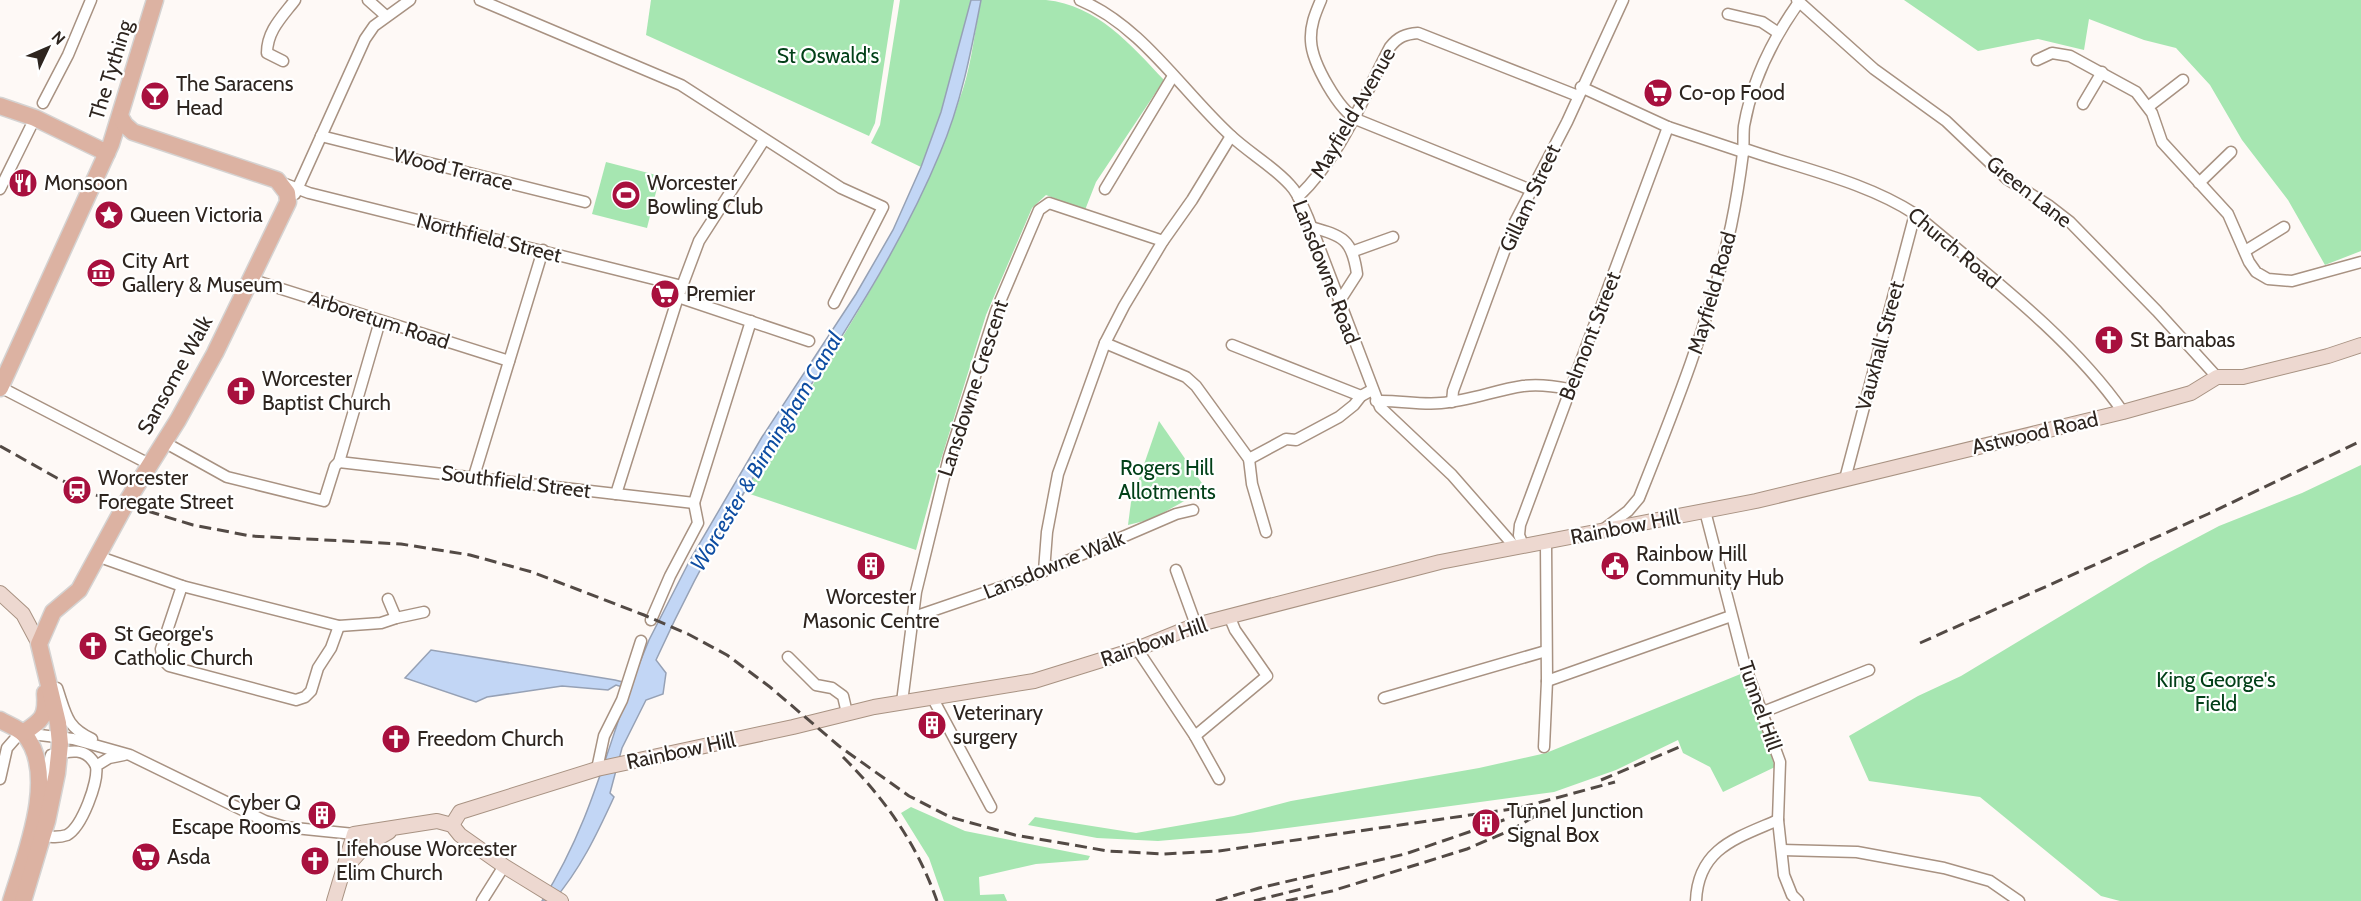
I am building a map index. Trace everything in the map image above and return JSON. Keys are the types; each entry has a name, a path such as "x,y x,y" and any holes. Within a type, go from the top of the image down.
{"main road":[{"name":"The Tything","path":"0,387 107,153 121,118 155,0"},
{"path":"0,106 35,118 107,153"},
{"path":"121,118 133,132 277,180 287,193 288,202 285,211"},
{"name":"Sansome Walk","path":"40,650 53,612 78,590 129,498 151,465 215,353 285,211"},
{"name":"Astwood Road","path":"1705,511 2123,412 2190,393 2217,377 2243,377 2328,356 2361,345"},
{"name":"Rainbow Hill","path":"452,825 460,812 599,768 902,702 1034,681 1137,649 1196,625 1440,562 1705,511"},
{"path":"0,593 23,614 40,650 59,745 57,773 43,836 23,901"},
{"path":"22,733 39,722 46,707 40,650"},
{"path":"0,720 22,733 33,752 38,770 38,805 11,901"},
{"path":"334,901 354,834 437,821 452,825 460,835 504,866 561,901"},
{"path":"343,871 366,845 399,826"}],"street":[{"path":"44,103 68,55 91,0"},
{"path":"283,61 267,52 267,44 270,33 295,0"},
{"path":"368,0 386,16"},
{"name":"Sansome Walk","path":"285,211 298,189 365,39 374,26 410,0"},
{"path":"480,0 681,85 841,188 883,207 834,303"},
{"name":"Lansdowne Road","path":"1082,0 1112,17 1231,136 1290,185 1311,227 1374,395 1388,417 1434,456 1519,546"},
{"path":"1320,0 1312,21 1311,44 1315,58 1342,108 1354,118 1531,190"},
{"name":"Gillam Street","path":"1452,402 1453,391 1485,298 1515,222 1567,122 1623,0"},
{"name":"Mayfield Road","path":"1600,532 1635,505 1691,366 1731,224 1743,152 1744,126 1756,77 1777,32 1798,1"},
{"name":"Green Lane","path":"1798,1 1874,69 1946,121 2007,179 2070,222 2157,311 2217,377"},
{"path":"1728,14 1762,22 1777,32"},
{"name":"Mayfield Avenue","path":"1298,197 1318,178 1354,118 1390,47 1397,39 1407,34 1418,33 1668,127"},
{"path":"2037,60 2046,54 2060,53 2102,72 2136,92 2148,107 2162,142 2228,214 2249,262 2256,272 2275,281 2292,281 2361,262"},
{"path":"2083,104 2102,72"},
{"path":"1105,189 1173,76"},
{"path":"2148,107 2182,80"},
{"path":"0,189 35,118"},
{"name":"Church Road","path":"1668,127 1743,152 1748,150 1861,188 1898,203 1915,214 2038,320 2096,376 2123,412"},
{"name":"Belmont Street","path":"1519,546 1520,525 1569,388 1668,127"},
{"name":"Wood Terrace","path":"321,136 585,202"},
{"path":"1044,571 1047,532 1058,474 1105,343 1124,306 1231,136"},
{"path":"616,494 678,297 699,242 764,140"},
{"path":"2199,183 2231,152"},
{"name":"Northfield Street","path":"277,180 298,189 682,286"},
{"name":"Lansdowne Crescent","path":"902,702 916,592 949,457 996,311 1038,210 1049,203 1163,242"},
{"name":"Vauxhall Street","path":"1845,479 1915,214"},
{"path":"1311,227 1336,234 1354,251 1358,274 1339,302"},
{"path":"2245,251 2284,227"},
{"path":"1354,251 1394,237"},
{"path":"474,476 543,250"},
{"name":"Arboretum Road","path":"250,279 509,362"},
{"path":"678,297 809,341"},
{"path":"164,442 227,477 324,501 335,466 339,462 380,321"},
{"path":"651,620 670,576 698,523 694,503 751,321"},
{"path":"1105,343 1186,377 1196,386 1249,459 1252,484 1266,532"},
{"path":"1232,345 1361,396 1374,395 1423,404 1452,402 1522,386 1545,385 1569,388"},
{"path":"0,387 151,465"},
{"path":"1249,459 1286,439 1296,440 1339,417 1361,396"},
{"name":"Southfield Street","path":"339,462 694,503"},
{"name":"Lansdowne Walk","path":"914,618 1044,571 1176,514 1193,510"},
{"name":"Tunnel Hill","path":"1705,511 1745,666 1780,762 1778,820 1784,875 1792,895 1798,901"},
{"path":"1544,747 1547,681 1546,543"},
{"path":"97,556 182,586 339,626 381,623 424,612"},
{"path":"1176,570 1196,625"},
{"path":"182,586 161,649 163,660 169,666 296,700 305,697 310,691 339,626"},
{"path":"388,599 396,618"},
{"path":"1547,681 1731,616"},
{"path":"1195,736 1267,676 1234,630 1230,618"},
{"path":"599,768 604,736 622,700 641,641"},
{"path":"1137,649 1195,736 1219,779"},
{"path":"40,650 56,685 68,721 76,732 125,753 265,821 285,827 354,834"},
{"path":"1384,698 1546,651"},
{"path":"788,657 816,685 832,688 843,696 847,713"},
{"path":"1763,712 1869,670"},
{"path":"932,697 991,807"},
{"path":"0,780 7,748 22,733 70,751 84,752 90,757 96,766 97,775 88,804 74,830 56,837 43,836"},
{"path":"59,745 125,753"},
{"path":"38,805 49,757 59,745"},
{"path":"96,766 109,758 125,753"},
{"path":"1696,901 1697,888 1705,866 1714,853 1727,843 1778,820"},
{"path":"1782,850 1857,852 1944,868 1990,880 2019,901"},
{"path":"482,901 504,866"}],"green space":[{"name":"St Oswald's","path":"651,0 894,0 875,123 869,136 646,35"},
{"path":"900,0 971,0 941,112 921,167 871,143 880,125"},
{"path":"981,0 1046,0 1064,3 1081,10 1112,29 1164,80 1096,182 1085,210 1046,195 1032,208 986,315 939,466 916,550 744,492 837,347 920,196 963,89"},
{"path":"1904,0 2361,0 2361,251 2325,265 2288,200 2242,140 2210,85 2176,48 2144,40 2089,19 2084,50 2038,39 1978,51"},
{"name":"Worcester Bowling Club","path":"606,162 660,176 647,228 592,214"},
{"name":"Rogers Hill Allotments","path":"1159,421 1206,489 1152,519 1128,525 1131,502"},
{"name":"King George's Field","path":"2361,465 2361,901 2120,901 2101,896 1980,797 1869,781 1849,736 1918,696 1961,676 2149,563 2219,526 2302,493"},
{"path":"1743,673 1775,767 1723,792 1710,767 1683,753 1678,740 1616,770 1554,792 1249,833 1158,841 1097,838 1028,825 1035,817 1136,833 1234,816 1291,801 1479,768 1546,753"},
{"path":"911,807 965,831 1090,856 1088,860 1036,864 979,877 980,895 1004,894 1007,901 944,901 929,858 901,813"}],"water":[{"name":"Worcester & Birmingham Canal","path":"971,0 981,0 965,78 954,116 920,198 874,284 770,449 709,553 656,660 666,673 663,694 646,700 622,748 610,793 614,797 580,864 563,889 553,901 542,901 582,823 629,689 616,685 608,690 562,686 487,697 476,702 405,678 431,650 631,684 649,640 691,558 762,437 856,294 893,230 921,167 941,112"}],"railway":[{"path":"1920,643 2208,514 2361,441"},
{"path":"0,446 89,493 193,525 251,536 401,544 470,555 532,572 644,615 688,634 727,655 770,687 839,746 909,796 950,817 1015,835 1108,851 1163,854 1219,851 1519,808 1615,782"},
{"path":"1601,780 1682,746"},
{"path":"843,757 873,789 910,841 937,901"},
{"path":"1286,901 1332,891 1467,849 1511,830 1546,810"},
{"path":"1216,901 1259,888 1405,854 1527,812"},
{"path":"1254,901 1313,886"}],"place":[{"name":"Co-op Food","path":"1658,93"},
{"name":"The Saracens Head","path":"155,96"},
{"name":"Monsoon","path":"23,183"},
{"name":"Worcester Bowling Club","path":"626,195"},
{"name":"Queen Victoria","path":"109,215"},
{"name":"City Art Gallery & Museum","path":"101,273"},
{"name":"Premier","path":"665,294"},
{"name":"St Barnabas","path":"2109,340"},
{"name":"Worcester Baptist Church","path":"241,391"},
{"name":"Worcester Foregate Street","path":"77,490"},
{"name":"Worcester Masonic Centre","path":"871,566"},
{"name":"Rainbow Hill Community Hub","path":"1615,566"},
{"name":"St George's Catholic Church","path":"93,646"},
{"name":"Veterinary surgery","path":"932,725"},
{"name":"Freedom Church","path":"396,739"},
{"name":"Cyber Q Escape Rooms","path":"322,815"},
{"name":"Tunnel Junction Signal Box","path":"1486,823"},
{"name":"Asda","path":"146,857"},
{"name":"Lifehouse Worcester Elim Church","path":"315,861"}]}
